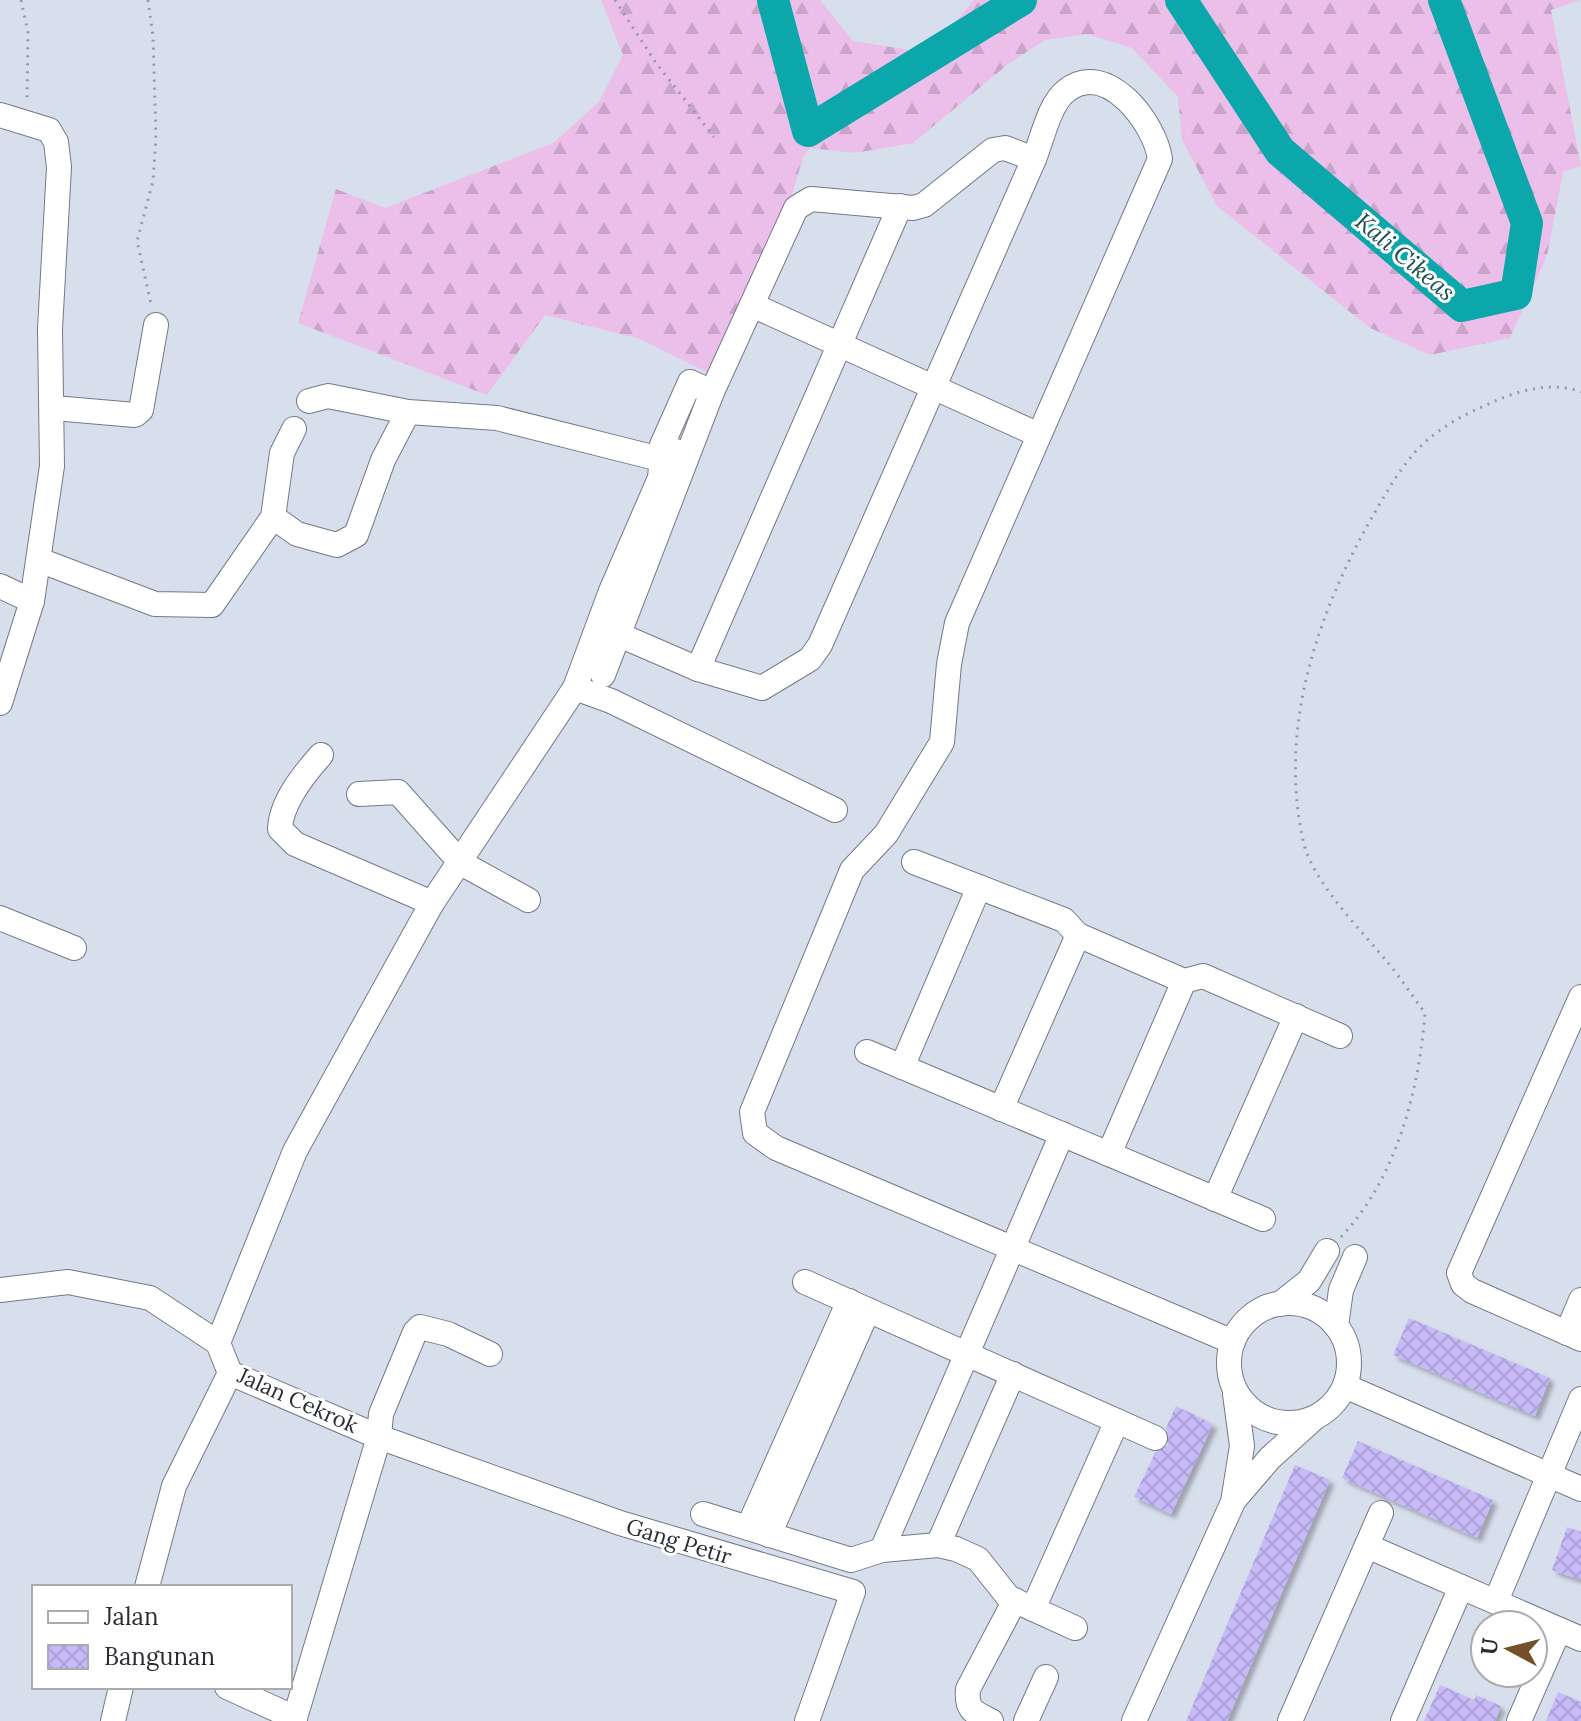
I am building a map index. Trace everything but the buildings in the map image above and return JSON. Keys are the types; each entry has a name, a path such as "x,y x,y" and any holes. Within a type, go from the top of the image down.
{"street":[{"path":"617,634 698,669 762,688 810,659 820,645 1058,100 1065,91 1083,82 1097,82 1129,101 1157,139 1160,159 957,623 949,664 942,742 886,834 852,870 752,1112 755,1133 776,1148 1233,1342"},
{"path":"0,115 49,130 59,153 50,329 54,408 52,466 32,601 0,703"},
{"path":"603,675 712,392 796,208 803,201 924,205 993,150 1005,148 1034,159"},
{"path":"698,669 900,206"},
{"path":"752,305 1039,435"},
{"path":"54,408 135,415 141,410 156,325"},
{"path":"0,1290 68,1282 150,1298 218,1343 295,1151 432,903 575,688 611,591 660,478 661,466 656,458 497,418 408,412 328,396 309,401"},
{"path":"273,517 297,534 337,545 356,535 383,460 408,412"},
{"path":"39,560 155,604 212,605 273,517 282,453 294,429"},
{"path":"0,586 32,601"},
{"path":"575,688 625,707 835,810"},
{"path":"321,755 303,775 280,819 280,829 295,844 432,903"},
{"path":"359,794 398,792 461,863 528,900"},
{"path":"914,862 1064,920 1078,935 1184,981 1203,976 1340,1036"},
{"path":"902,1067 979,887"},
{"path":"0,918 74,948"},
{"path":"1001,1109 1078,935"},
{"path":"1109,1154 1184,981"},
{"path":"1581,997 1459,1273 1463,1284 1472,1291 1574,1336 1581,1300"},
{"path":"1215,1199 1296,1016"},
{"path":"867,1052 1263,1219"},
{"path":"882,1550 1062,1134"},
{"path":"1134,1721 1233,1502 1242,1446 1229,1365 1233,1342 1244,1324 1260,1310 1280,1304 1309,1281 1327,1251"},
{"path":"1233,1502 1270,1458 1332,1406 1345,1386 1348,1355 1336,1326 1341,1290 1355,1257"},
{"path":"805,1282 1155,1438"},
{"path":"1280,1304 1311,1308 1336,1326"},
{"path":"758,1531 858,1306"},
{"path":"379,1437 381,1414 415,1332 420,1327 448,1334 490,1354"},
{"name":"Jalan Cekrok","path":"218,1343 230,1373 379,1437 294,1719"},
{"path":"148,1585 174,1486 230,1373"},
{"path":"938,1545 1013,1374"},
{"path":"1345,1386 1581,1489"},
{"path":"1234,1388 1247,1407 1267,1420 1290,1424 1313,1419"},
{"path":"1496,1601 1581,1399"},
{"path":"991,1721 970,1711 966,1704 968,1689 1024,1604 1117,1421"},
{"name":"Gang Petir","path":"379,1437 635,1528 853,1592 807,1721"},
{"path":"1290,1721 1381,1513"},
{"path":"703,1514 851,1560 882,1550 938,1545 978,1559 1024,1604 1075,1628"},
{"path":"1367,1546 1570,1634 1519,1721"},
{"path":"1403,1721 1461,1587"},
{"path":"1026,1721 1046,1677"},
{"path":"113,1721 121,1689"},
{"path":"231,1689 294,1719"}],"path":[{"path":"21,0 28,32 27,121"},
{"path":"148,0 153,36 156,138 153,181 137,241 156,325"},
{"path":"615,0 656,63 714,137"},
{"path":"1327,1251 1358,1218 1382,1178 1421,1066 1425,1013 1389,964 1337,905 1303,844 1294,783 1299,708 1319,630 1352,554 1386,492 1417,450 1455,419 1514,393 1566,385 1581,392"}],"green space":[{"path":"601,0 820,0 853,41 929,53 974,0 1580,0 1551,10 1581,166 1563,172 1547,256 1510,338 1430,355 1370,328 1217,206 1182,140 1178,97 1132,48 1087,34 1045,40 1007,65 913,143 855,153 810,148 803,157 789,205 707,372 640,339 545,315 487,395 298,323 336,189 385,208 553,143 599,102 623,55"}],"waterway":[{"name":"Kali Cikeas","path":"773,0 808,131 1021,0"},
{"name":"Kali Cikeas","path":"1181,0 1280,151 1462,306 1516,294 1527,223 1444,0"}]}
